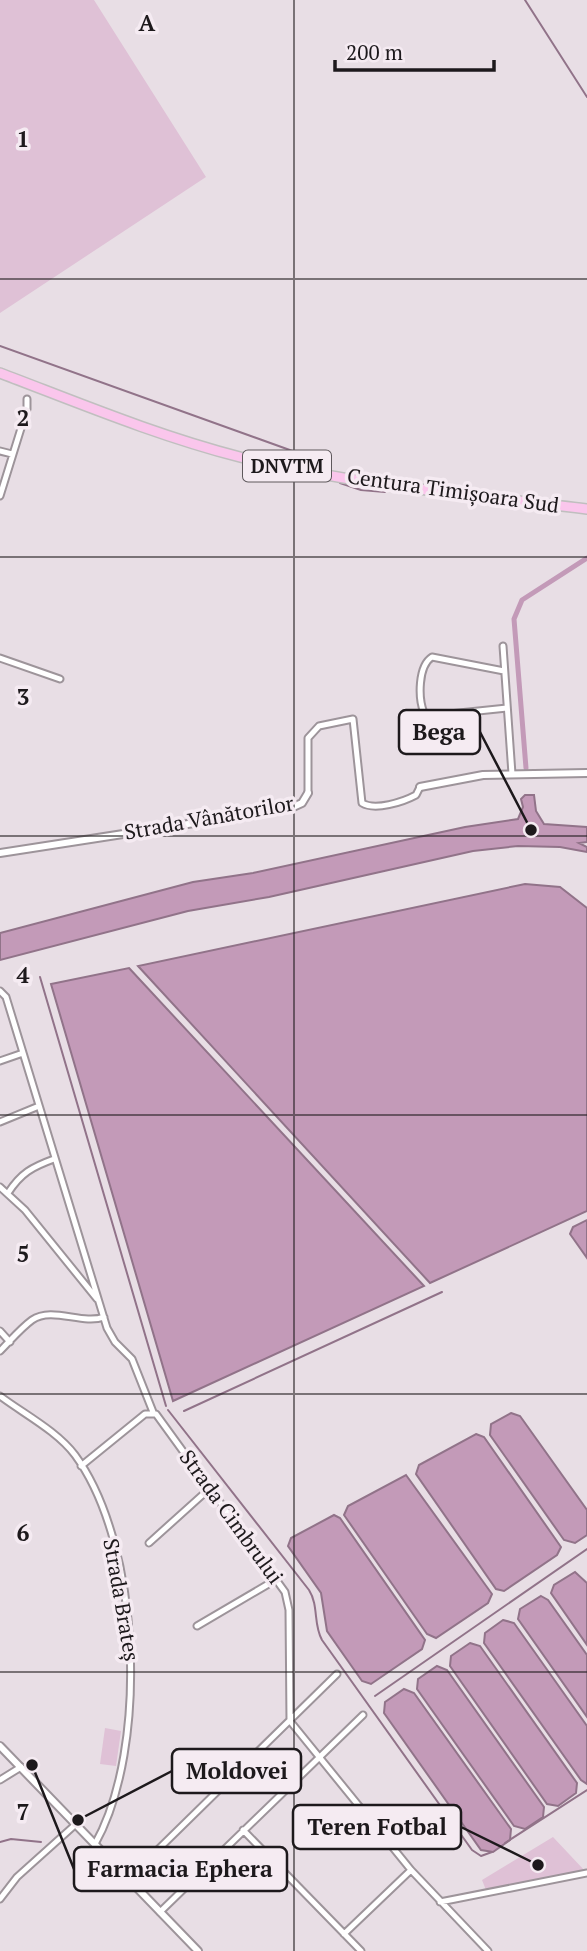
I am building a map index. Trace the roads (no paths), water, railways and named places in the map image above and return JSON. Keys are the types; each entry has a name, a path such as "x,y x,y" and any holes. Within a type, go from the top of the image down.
{"highway":[{"name":"Centura Timișoara Sud","path":"0,373 148,429 241,457 376,481 587,509"}],"street":[{"path":"0,496 27,409 27,399"},
{"path":"0,451 12,454"},
{"path":"503,646 512,774"},
{"path":"504,671 432,657 423,670 421,702 424,712 430,716 507,708"},
{"path":"0,658 60,679"},
{"name":"Strada Vânătorilor","path":"0,853 291,808 302,803 308,793 306,746 310,735 319,726 352,719 362,803 372,807 409,799 416,795 420,787"},
{"path":"420,787 483,775 587,773"},
{"name":"Strada Cimbrului","path":"0,991 6,997 99,1302 115,1342 132,1359 153,1412 285,1592 289,1610 290,1721"},
{"path":"0,1061 23,1053"},
{"path":"0,1122 39,1106"},
{"path":"8,1193 19,1175 32,1166 54,1159"},
{"path":"0,1187 8,1193 99,1302"},
{"path":"0,1352 34,1318 57,1316 84,1321 104,1317"},
{"path":"0,1331 10,1342"},
{"name":"Strada Brateș","path":"0,1396 55,1436 81,1466 104,1516 116,1552 133,1669 129,1715 116,1785 94,1844"},
{"path":"81,1466 143,1416 153,1412"},
{"path":"149,1543 209,1489"},
{"path":"197,1626 277,1579"},
{"path":"129,1878 337,1674"},
{"path":"160,1912 363,1715"},
{"path":"290,1721 411,1870 485,1950"},
{"path":"0,1746 198,1951"},
{"path":"0,1780 20,1767"},
{"path":"0,1899 17,1877 76,1824"},
{"path":"243,1830 361,1951"},
{"path":"344,1934 411,1870"},
{"path":"440,1902 587,1873"}],"waterway":[{"path":"525,0 587,97"},
{"path":"0,346 312,458 326,460"},
{"path":"340,483 361,490 385,492"},
{"path":"526,768 514,619 522,600 587,558"},
{"path":"40,977 166,1406"},
{"path":"184,1411 442,1292"},
{"path":"168,1410 309,1590 322,1640 472,1850 481,1856 492,1852"},
{"path":"375,1696 587,1549"},
{"path":"505,1843 587,1790"},
{"path":"0,1842 11,1839 41,1842"}],"place":[{"name":"Bega","path":"531,830"},
{"name":"Farmacia Ephera","path":"32,1765"},
{"name":"Moldovei","path":"78,1820"},
{"name":"Teren Fotbal","path":"538,1865"}]}
